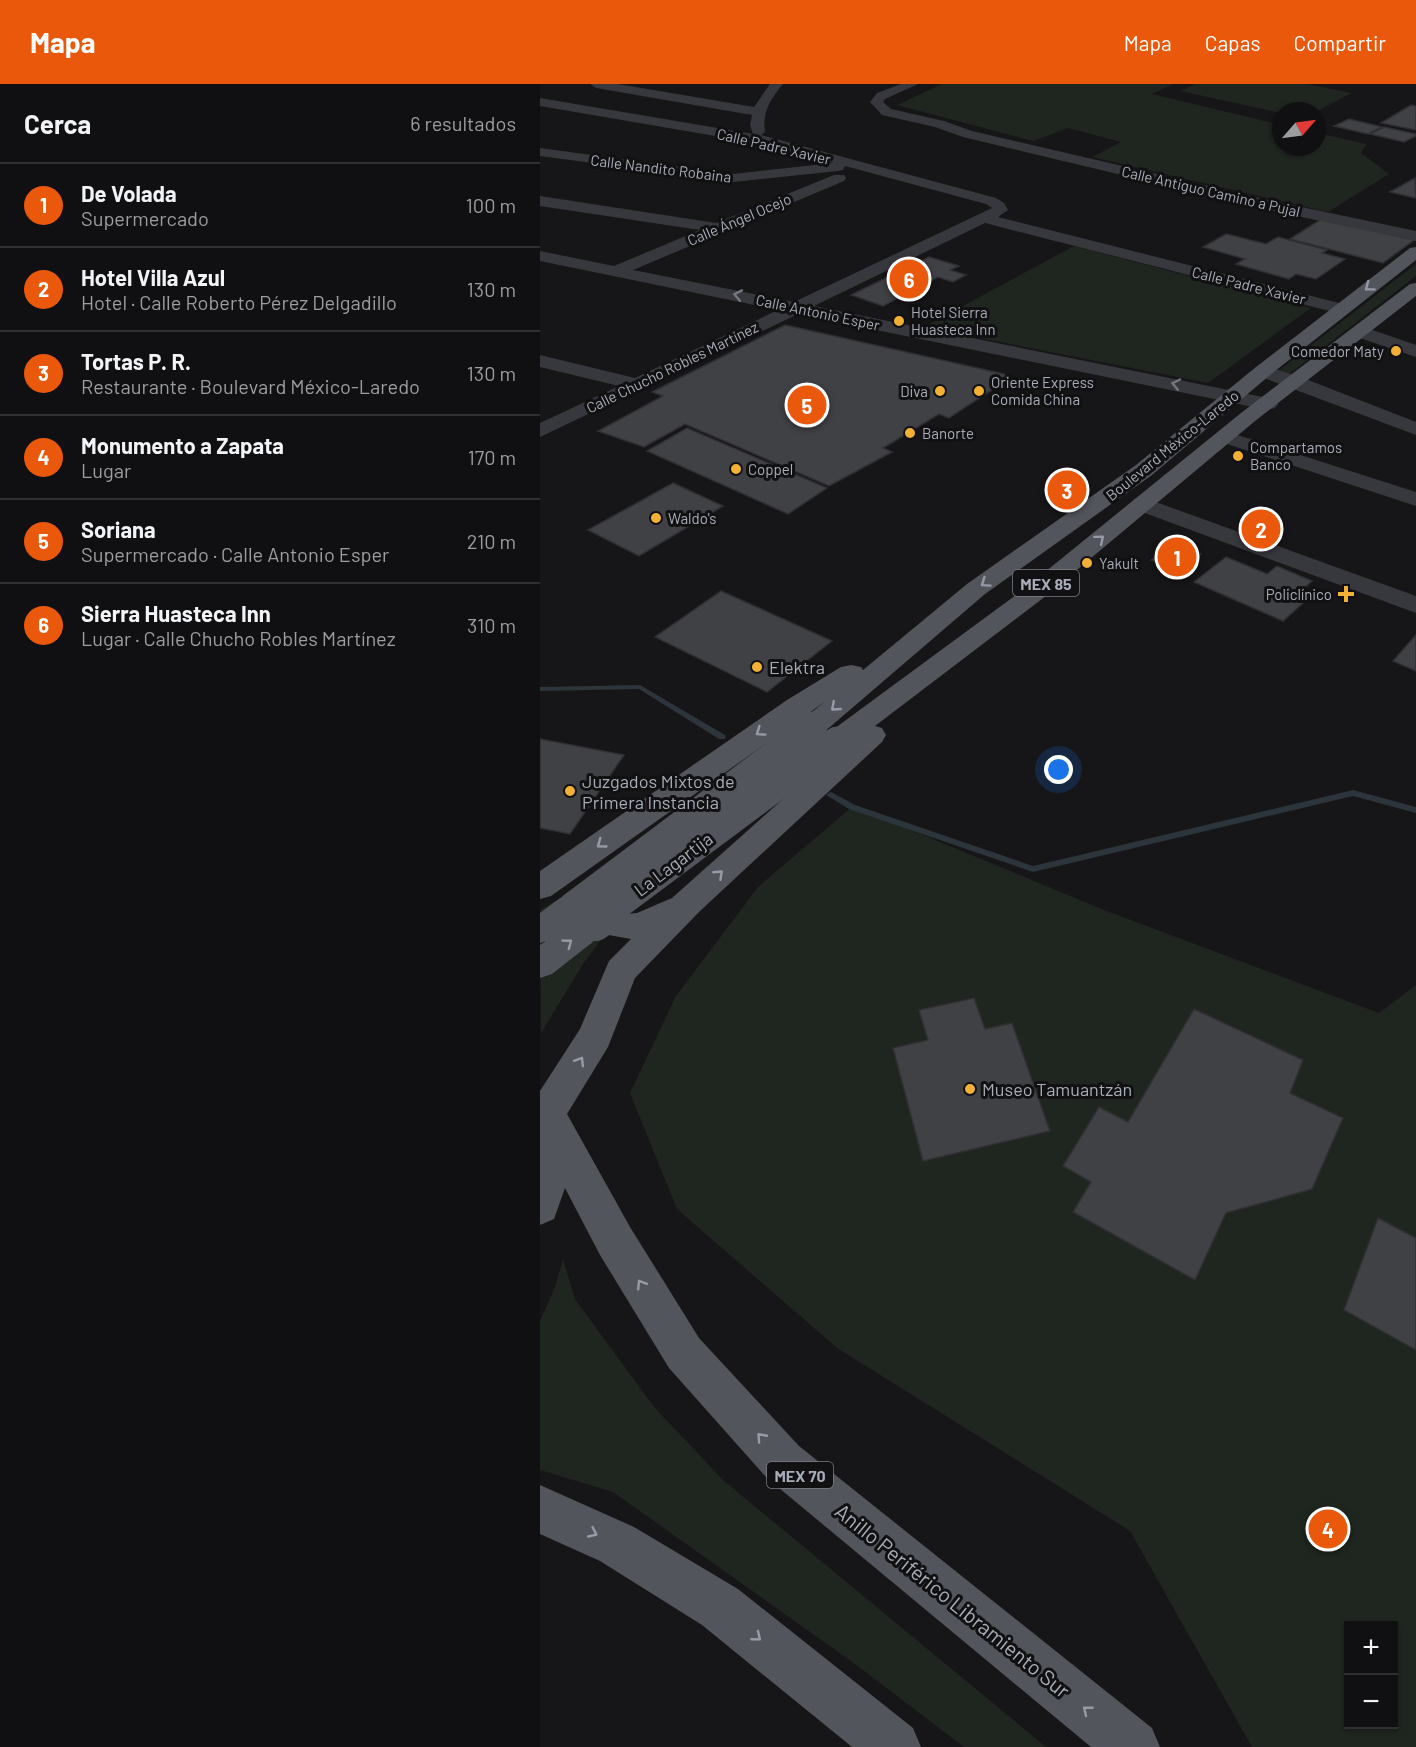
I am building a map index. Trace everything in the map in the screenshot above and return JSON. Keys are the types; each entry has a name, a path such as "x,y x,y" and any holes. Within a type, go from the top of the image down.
{"main road":[{"name":"Boulevard México-Laredo","path":"825,734 934,622 976,589 1113,493 1263,371 1416,252"},
{"name":"Boulevard México-Laredo","path":"825,734 1033,594 1258,410 1416,288"},
{"path":"540,1206 545,1193 547,1112 596,1036 621,971 687,903 815,786 1033,594"},
{"path":"540,887 797,706 934,622"},
{"name":"La Lagartija","path":"584,915 825,734"},
{"path":"571,866 569,890 582,906 613,926 643,926 687,903"},
{"name":"MEX 85","path":"540,930 584,915"},
{"name":"MEX 85","path":"540,964 584,915"},
{"name":"Anillo Periférico Libramiento Sur","path":"547,1112 615,1241 684,1353 783,1462 1133,1747"},
{"path":"540,1509 617,1544 720,1607 894,1747"}],"street":[{"path":"596,84 759,111"},
{"path":"763,140 757,130 759,111 767,93 777,84"},
{"name":"Calle Antiguo Camino a Pujal","path":"912,84 881,96 876,102 878,106 887,112 939,123 968,134 1416,236"},
{"name":"Calle Padre Xavier","path":"540,102 763,140 991,201 999,206 1000,210"},
{"name":"Calle Nandito Robaina","path":"540,152 733,178 859,167"},
{"name":"Calle Ángel Ocejo","path":"616,271 859,167"},
{"path":"540,201 715,228"},
{"name":"Calle Chucho Robles Martínez","path":"540,431 1000,210"},
{"name":"Calle Padre Xavier","path":"983,218 1341,309"},
{"name":"Calle Antonio Esper","path":"540,256 798,307 948,345"},
{"name":"Calle Antonio Esper","path":"616,271 611,280 622,285 776,317 948,345 1258,410"},
{"path":"1361,332 1416,351"},
{"path":"540,361 637,384"},
{"path":"1263,371 1416,429"},
{"path":"1226,437 1407,496 1416,477"},
{"path":"1142,504 1416,605"}],"shaded area":[{"path":"942,84 1173,84 1152,94 1272,123 1272,156 1326,156 1326,135 1366,144 1361,153 1389,174 1328,212 1092,157 1121,142 1068,128 1033,141 897,105"},
{"path":"1196,84 1307,84 1352,93 1326,106 1326,102 1272,102 1272,111 1180,91"},
{"path":"1074,246 1311,308 1208,383 924,327"},
{"path":"1416,264 1416,276 1288,375 1277,372"},
{"path":"853,806 1104,910 1379,1013 1416,985 1416,1747 1252,1747 1130,1531 837,1348 677,1209 630,1093 676,996 758,887"},
{"path":"555,901 561,914 604,936 583,964 541,1033 540,910"},
{"path":"563,1259 575,1299 654,1407 723,1480 1046,1747 964,1747 855,1664 613,1492 540,1470 540,1321 555,1287"}],"building":[{"path":"1411,105 1416,106 1416,130 1381,123"},
{"path":"1349,119 1382,127 1368,134 1334,126"},
{"path":"1384,127 1416,134 1416,136 1404,142 1370,134"},
{"path":"1415,178 1416,198 1390,192"},
{"path":"1323,218 1414,240 1383,263 1290,239"},
{"path":"1226,234 1266,244 1278,237 1327,250 1322,253 1345,259 1316,279 1296,274 1289,279 1236,264 1245,259 1203,247"},
{"path":"929,257 959,266 950,270 966,275 953,282 938,277 883,306 851,295"},
{"path":"785,325 1004,374 1010,378 949,418 939,414 883,448 892,452 829,486 685,424 644,447 598,431 663,396 652,392"},
{"name":"Coppel","path":"687,428 827,488 788,514 647,451"},
{"name":"Waldo's","path":"673,483 723,506 639,556 588,530"},
{"path":"1176,542 1201,554 1180,572 1151,560"},
{"path":"1226,557 1267,574 1277,566 1312,581 1302,590 1313,594 1283,621 1194,582"},
{"name":"Elektra","path":"721,591 832,641 767,692 655,637"},
{"path":"1416,635 1416,671 1393,661"},
{"name":"Juzgados Mixtos de Primera Instancia","path":"540,739 624,755 570,834 540,828"},
{"name":"Museo Tamuantzán","path":"974,998 985,1029 1012,1023 1050,1131 923,1161 893,1048 928,1040 919,1010"},
{"path":"1194,1009 1303,1060 1290,1093 1343,1118 1312,1189 1226,1213 1195,1280 1073,1212 1091,1182 1063,1166 1099,1107 1128,1122"},
{"path":"1378,1218 1416,1238 1416,1350 1344,1310"}],"waterway":[{"path":"540,689 640,687 722,737"},
{"path":"830,795 852,807 1033,869 1353,793 1416,810"}],"place":[{"name":"Sierra Huasteca Inn","path":"909,279"},
{"name":"Hotel Sierra Huasteca Inn","path":"899,321"},
{"name":"Comedor Maty","path":"1396,351"},
{"name":"Diva","path":"940,391"},
{"name":"Oriente Express Comida China","path":"979,391"},
{"name":"Soriana","path":"807,405"},
{"name":"Banorte","path":"910,433"},
{"name":"Compartamos Banco","path":"1238,456"},
{"name":"Coppel","path":"736,469"},
{"name":"Tortas P. R.","path":"1067,490"},
{"name":"Waldo's","path":"656,518"},
{"name":"Hotel Villa Azul","path":"1261,529"},
{"name":"De Volada","path":"1177,557"},
{"name":"Yakult","path":"1087,563"},
{"name":"Policlínico","path":"1346,594"},
{"name":"Elektra","path":"757,667"},
{"name":"Juzgados Mixtos de Primera Instancia","path":"570,791"},
{"name":"Museo Tamuantzán","path":"970,1089"},
{"name":"Monumento a Zapata","path":"1328,1529"}]}
